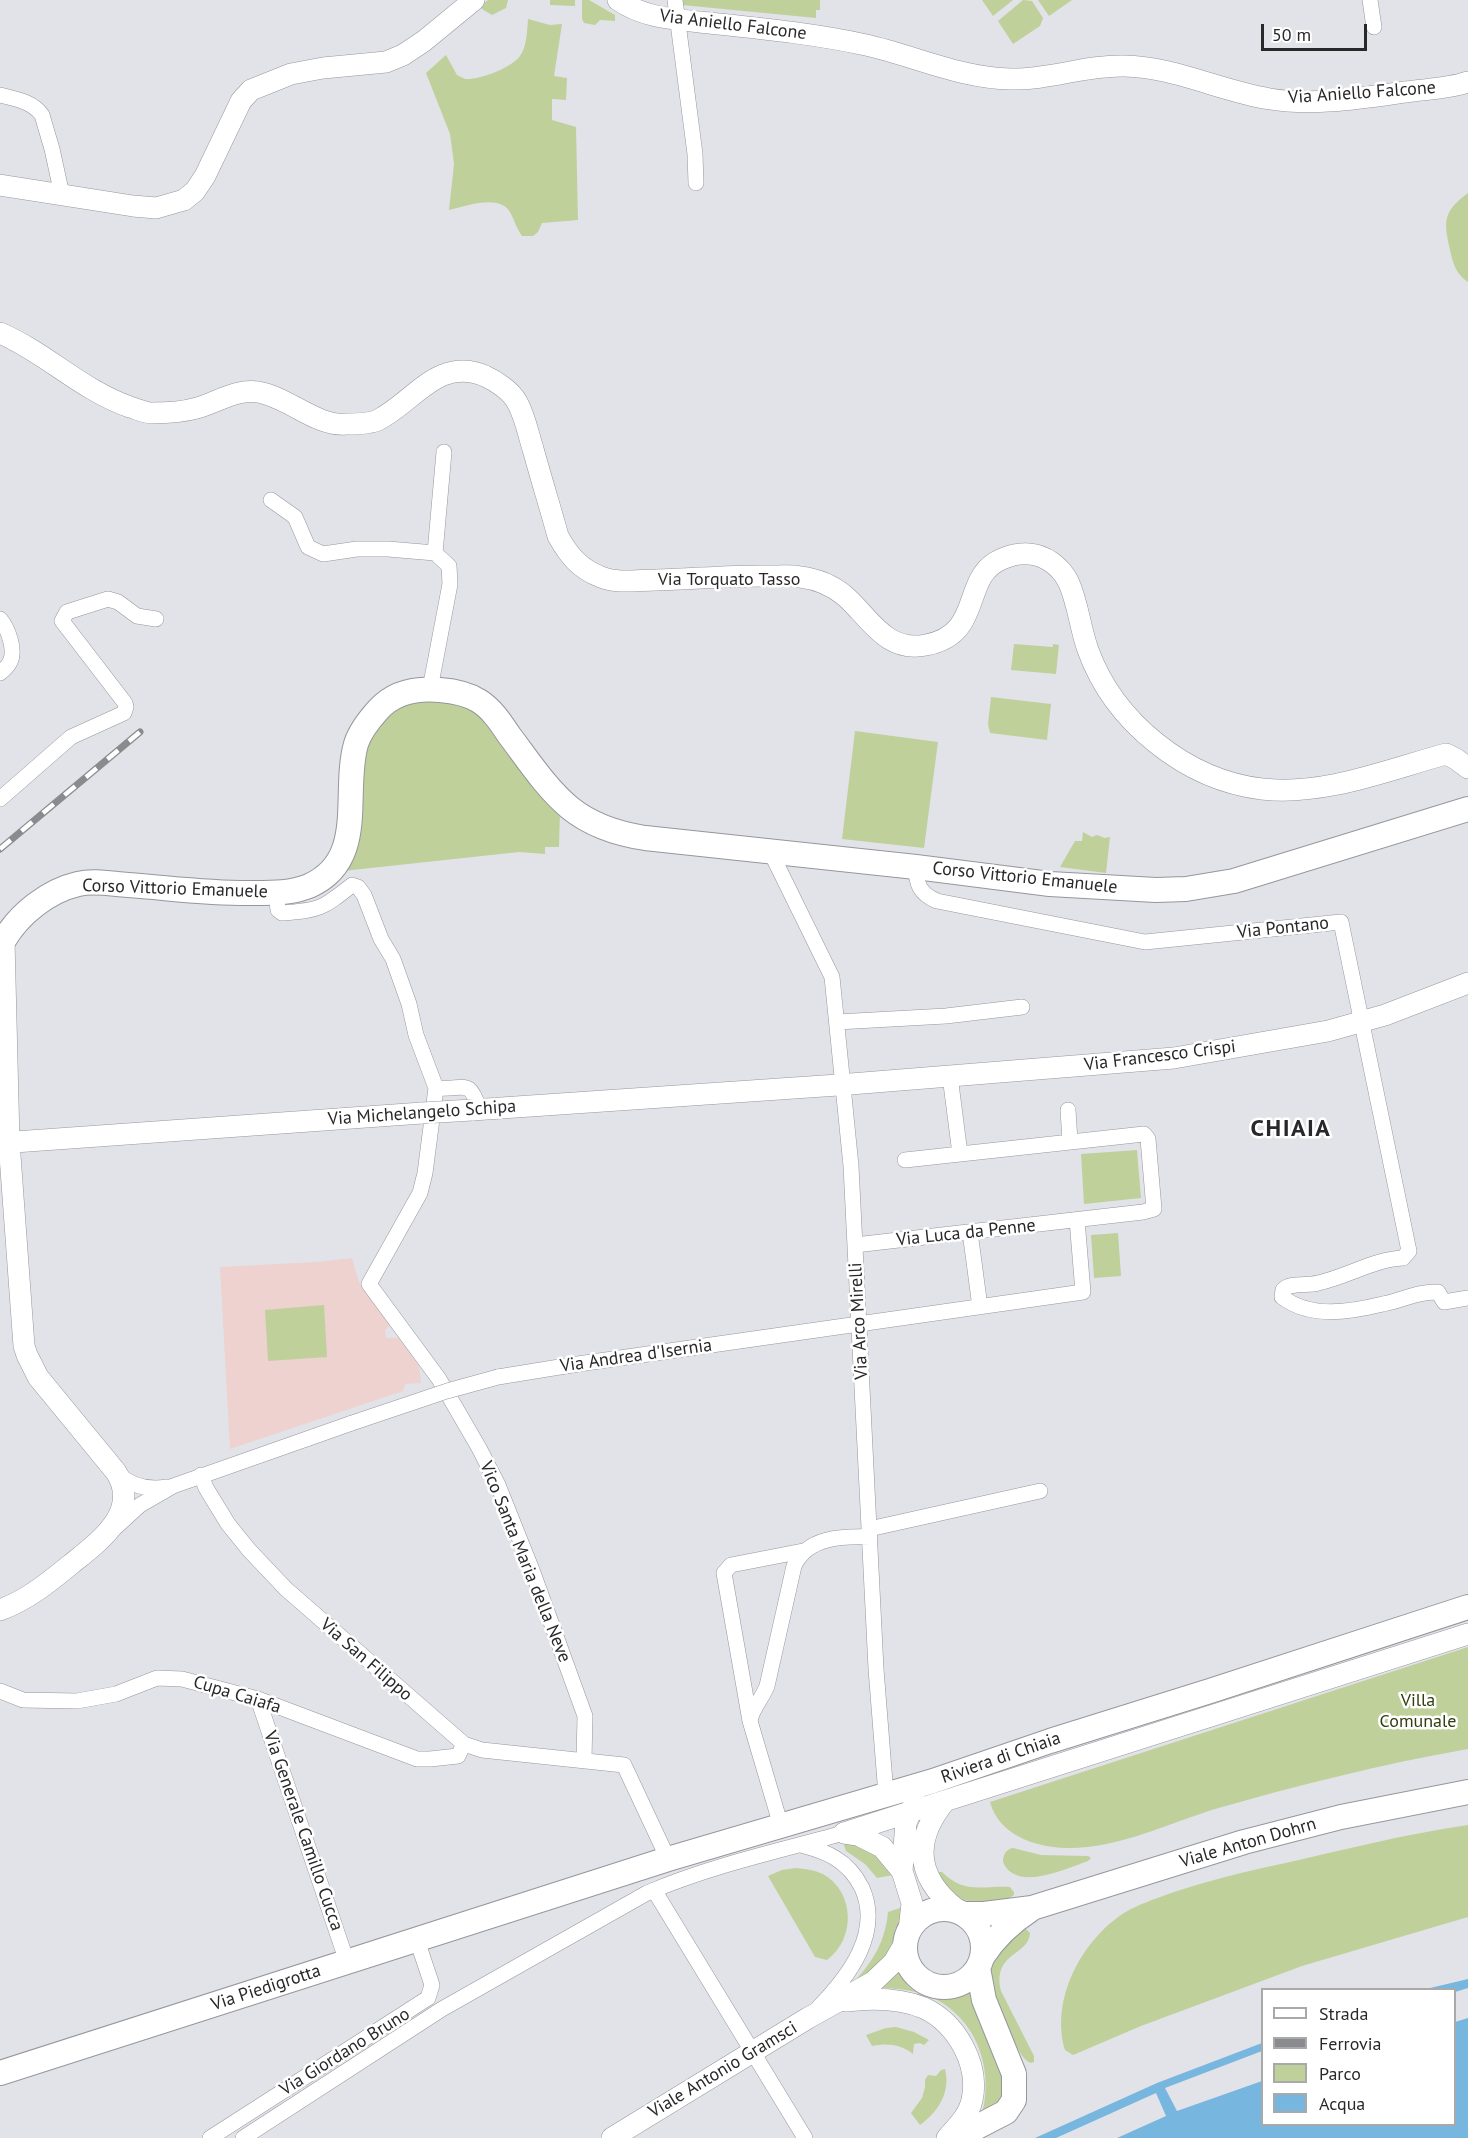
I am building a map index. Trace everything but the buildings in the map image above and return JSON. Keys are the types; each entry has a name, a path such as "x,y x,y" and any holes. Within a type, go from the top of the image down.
{"main road":[{"name":"Corso Vittorio Emanuele","path":"2,945 17,921 27,912 58,892 78,884 103,883 229,893 276,892 305,888 322,880 334,869 345,848 350,818 355,752 363,729 382,705 394,697 411,691 449,691 478,700 498,719 552,791 576,813 605,828 645,838 916,867 1050,885 1186,890 1234,881 1468,809"},
{"name":"Riviera di Chiaia","path":"533,1904 668,1859 886,1795 939,1791 1050,1741 1468,1607"},
{"name":"Viale Anton Dohrn","path":"963,1914 984,1914 1032,1908 1244,1842 1352,1815 1468,1792"},
{"name":"Via Piedigrotta","path":"0,2073 533,1904"},
{"name":"Viale Anton Dohrn","path":"980,1962 996,1937 1010,1923 1032,1908"},
{"path":"956,2138 1006,2112 1014,2100 1014,2074 984,2000 980,1962 983,1944 980,1932 973,1921 952,1909 939,1909 927,1913 917,1920 907,1937 906,1957 911,1969 921,1979 932,1985 945,1987 958,1984 970,1977 980,1962"}],"street":[{"path":"0,184 156,208 184,200 195,191 205,176 236,110 251,90 291,74 323,68 386,62 403,55 424,41 474,0"},
{"name":"Via Aniello Falcone","path":"618,0 649,15 676,10 817,35 869,46 964,74 987,78 1040,77 1106,66 1125,66 1182,74 1270,99 1299,101 1446,87 1468,81"},
{"path":"1370,0 1374,27"},
{"path":"676,10 695,154 696,183"},
{"path":"0,95 25,101 42,115 62,195"},
{"name":"Via Torquato Tasso","path":"0,333 115,402 149,413 178,412 197,408 239,393 255,392 272,395 291,403 311,416 343,425 354,424 376,421 434,378 463,372 485,376 499,384 516,400 525,422 558,536 565,549 573,560 602,578 629,581 756,576 800,577 829,584 844,595 883,635 893,641 916,646 942,640 953,634 968,614 977,585 987,568 997,561 1017,554 1037,555 1056,565 1068,582 1089,652 1107,687 1135,726 1198,770 1233,783 1263,789 1312,789 1344,783 1446,754 1468,768"},
{"path":"435,553 444,452"},
{"path":"271,500 295,517 308,547 323,554 357,549 435,553 449,566 450,584 430,690"},
{"path":"0,799 71,737 124,713 125,703 62,621 67,612 108,599 118,602 136,616 156,619"},
{"path":"0,620 9,638 12,653 9,664 0,673"},
{"name":"Via Arco Mirelli","path":"775,861 832,977 844,1084 855,1245 876,1669 886,1795"},
{"name":"Via Pontano","path":"916,867 916,878 921,891 937,901 1145,942 1341,922 1409,1251 1403,1257 1387,1260 1321,1283 1288,1285 1283,1290 1282,1297 1305,1309 1330,1312 1384,1304 1420,1292 1438,1292 1444,1302 1468,1298"},
{"name":"Vico Santa Maria della Neve","path":"276,892 278,910 282,913 318,909 336,899 352,885 360,889 381,939 393,959 409,1004 416,1035 436,1088 425,1173 420,1193 370,1278 369,1284 439,1379 498,1485 532,1570 585,1716 584,1760"},
{"path":"2,945 6,1046 4,1143 24,1346 27,1356 38,1377 116,1472 125,1480 142,1486 155,1488 173,1486"},
{"name":"Via Francesco Crispi","path":"844,1084 1174,1058 1301,1037 1363,1022 1468,983"},
{"path":"837,1022 946,1016 1022,1007"},
{"path":"0,1019 6,1046"},
{"path":"950,1076 960,1154"},
{"name":"Via Michelangelo Schipa","path":"4,1143 844,1084"},
{"path":"436,1088 447,1090 464,1087 470,1089 476,1097 476,1109"},
{"path":"905,1160 1070,1141 1068,1110"},
{"name":"Via Luca da Penne","path":"855,1245 1149,1212 1154,1209 1146,1135 1070,1141"},
{"name":"Via Andrea d'Isernia","path":"173,1486 447,1391 498,1377 1083,1292 1077,1220"},
{"path":"970,1232 980,1307"},
{"path":"107,1535 118,1517 123,1500 123,1485 116,1472"},
{"name":"Via San Filippo","path":"201,1475 206,1488 228,1524 286,1589 464,1744 482,1749 620,1764 625,1767 668,1859"},
{"path":"0,1610 18,1603 36,1591 107,1535 140,1505 173,1486"},
{"path":"781,1826 750,1721 724,1578 726,1569 731,1565 803,1551 813,1544 833,1539 869,1533 1040,1491"},
{"path":"750,1721 752,1711 764,1696 794,1566 803,1551"},
{"path":"907,1937 912,1903 902,1871 904,1835 910,1812 919,1796 1468,1634"},
{"name":"Cupa Caiafa","path":"0,1691 22,1700 77,1701 105,1697 152,1679 166,1677 182,1679 258,1700 417,1759 458,1756 464,1744"},
{"name":"Via Generale Camillo Cucca","path":"258,1700 347,1962"},
{"path":"923,1841 935,1814 939,1791"},
{"path":"886,1795 910,1812 918,1824 932,1883 946,1902 963,1914"},
{"path":"243,2138 442,2009 654,1890 747,1859 844,1833 910,1812"},
{"path":"844,1833 858,1835 876,1842 902,1871"},
{"path":"801,1845 836,1858 849,1868 860,1883 867,1901 869,1918 866,1936 859,1954 830,1995 808,2018"},
{"path":"654,1890 805,2138"},
{"name":"Viale Antonio Gramsci","path":"612,2138 752,2051 873,1982 894,1962 907,1937"},
{"name":"Via Giordano Bruno","path":"210,2138 429,1998 432,1985 417,1940"},
{"path":"833,2003 868,1999 908,2003 924,2008 953,2030 971,2064 972,2100 966,2116 947,2138"}],"shaded area":[{"path":"352,1258 359,1282 391,1324 385,1330 386,1338 399,1338 419,1366 421,1383 405,1384 403,1391 230,1449 220,1267"}],"green space":[{"path":"488,0 508,0 506,8 492,15 482,9 482,5"},
{"path":"550,0 575,0 575,6 550,5"},
{"path":"582,0 589,0 615,15 615,21 600,20 595,25 584,23"},
{"path":"682,0 820,0 820,10 816,10 816,18 682,5"},
{"path":"982,0 1013,0 993,16"},
{"path":"1023,0 1032,1 1043,18 1040,26 1013,44 998,21"},
{"path":"1038,0 1072,0 1049,16"},
{"path":"528,19 550,25 562,24 554,76 567,78 566,100 552,99 552,120 576,127 578,220 542,223 538,232 533,236 522,236 511,214 500,204 492,202 474,204 449,210 454,164 450,134 426,73 446,55 457,75 465,79 479,78 503,69 520,56 524,48"},
{"path":"1468,193 1468,282 1461,276 1454,264 1446,225 1453,206"},
{"path":"1014,644 1053,647 1053,644 1059,645 1056,674 1011,670"},
{"path":"991,697 1051,704 1047,740 990,733 988,724"},
{"path":"439,698 474,708 560,810 559,847 545,847 545,854 519,852 343,871 367,741 398,704"},
{"path":"855,731 938,742 924,848 842,839"},
{"path":"1083,832 1092,837 1097,835 1110,837 1106,873 1060,867 1075,841 1082,841"},
{"path":"1137,1150 1141,1198 1084,1204 1081,1154"},
{"path":"1118,1233 1121,1276 1094,1278 1091,1235"},
{"path":"324,1305 327,1357 268,1361 265,1310"},
{"name":"Villa Comunale","path":"1468,1647 1468,1749 1309,1783 1215,1809 1123,1840 1085,1847 1054,1847 1019,1837 1001,1823 990,1802"},
{"path":"1468,1825 1468,1917 1302,1966 1141,2026 1073,2055 1065,2050 1062,2011 1073,1973 1095,1939 1124,1913 1171,1893 1239,1874 1397,1838"},
{"path":"864,1843 893,1875 877,1878 865,1864 846,1851 844,1845"},
{"path":"1013,1848 1041,1855 1088,1856 1091,1858 1043,1876 1019,1876 1010,1871 1003,1862 1005,1853"},
{"path":"796,1868 823,1874 834,1882 846,1904 847,1928 843,1940 827,1960 815,1957 768,1876 782,1870"},
{"path":"938,1872 967,1886 1010,1887 1014,1895 992,1902 965,1900 948,1888"},
{"path":"903,1907 902,1918 895,1929 886,1963 851,1985 865,1969 881,1943 888,1912"},
{"path":"1025,1928 1030,1933 1028,1940 1006,1962 1000,1978 1001,1991 1034,2056 1034,2062 1031,2063 1020,2052 999,2014 990,1989 989,1977 991,1964 997,1953"},
{"path":"898,1971 909,1987 918,1992 875,1988"},
{"path":"971,1989 1007,2072 1001,2104 982,2114 985,2078 983,2060 977,2043 957,2014 943,2003 928,1996 948,1997"},
{"path":"896,2027 914,2032 929,2040 924,2045 914,2044 913,2054 894,2045 872,2046 866,2035"},
{"path":"945,2069 946,2086 942,2101 920,2125 911,2113 922,2098 925,2080 928,2075 936,2076"}],"water":[{"path":"1468,1979 1468,2138 1035,2138 1157,2083 1261,2043 1261,2126 1456,2126 1456,1988 1430,1988"}],"pier":[{"path":"1468,1988 1468,2018 1456,2022 1456,1992"},
{"path":"1261,2051 1261,2081 1177,2111 1165,2088"},
{"path":"1156,2093 1166,2116 1117,2138 1056,2138"}],"railway":[{"path":"0,849 140,732"}],"district":[{"name":"CHIAIA","path":"1291,1129"}]}
